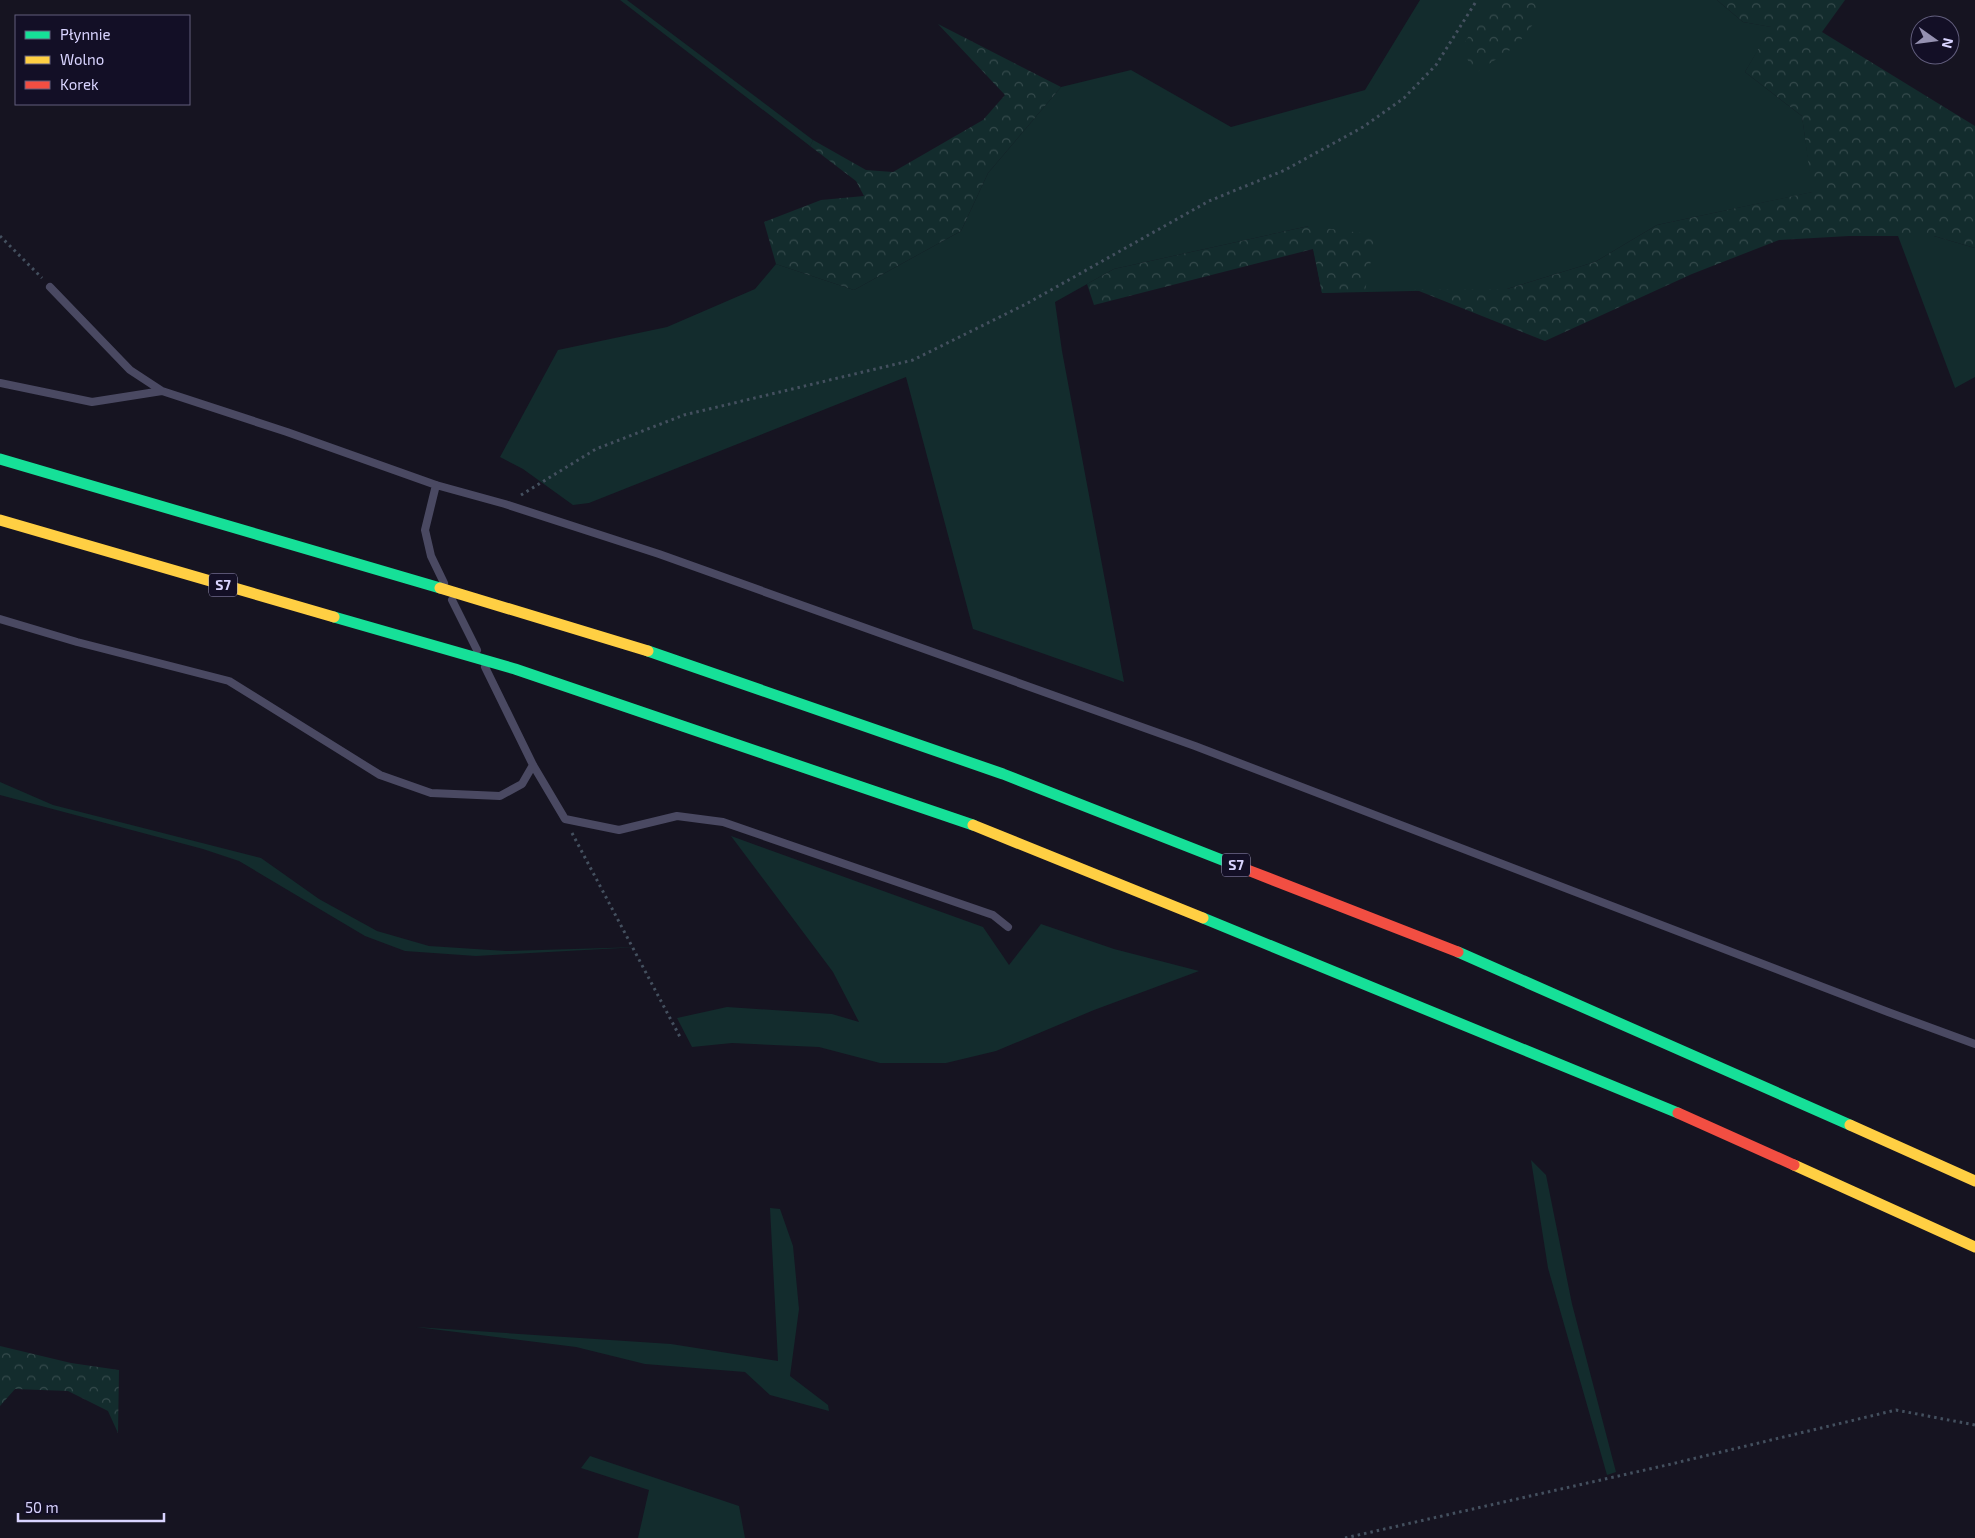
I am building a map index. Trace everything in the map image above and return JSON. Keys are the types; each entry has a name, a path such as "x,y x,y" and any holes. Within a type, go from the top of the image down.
{"highway":[{"name":"S7","path":"0,459 408,578 651,652 1003,774 1476,960 1975,1181"},
{"name":"S7","path":"0,520 515,669 994,832 1694,1120 1975,1247"}],"lane":[{"path":"50,287 130,370 162,391 287,432 436,485 505,504 659,554 1186,742 1975,1044"},
{"path":"0,384 92,402 162,391"},
{"path":"436,485 424,530 431,556 533,765 565,820 619,830 677,816 723,822 993,915 1008,926"},
{"path":"0,619 77,642 228,681 380,775 431,793 500,796 522,784 533,765"}],"path":[{"path":"505,504 596,449 684,415 913,360 1026,304 1209,201 1285,170 1363,127 1404,98 1436,65 1477,0"},
{"path":"0,236 50,287"},
{"path":"565,820 680,1037"},
{"path":"1345,1538 1667,1465 1896,1410 1975,1425"}],"green space":[{"path":"620,0 627,0 813,140 810,146"},
{"path":"1420,0 1717,0 1743,22 1772,27 1745,72 1802,116 1813,192 1657,225 1595,262 1507,289 1322,293 1309,226 1114,269 1055,302 1062,351 1124,682 973,629 906,377 589,503 573,505 523,469 500,457 558,350 667,327 755,289 776,264 854,290 961,231 988,173 1061,87 1131,70 1231,127 1365,90"},
{"path":"1491,0 1552,0 1516,46 1474,74 1462,47"},
{"path":"1717,0 1845,0 1822,32 1975,126 1975,248 1934,236 1849,236 1779,240 1692,274 1545,341 1414,289 1507,289 1595,262 1657,225 1812,192 1802,116 1745,72 1771,27 1743,22"},
{"path":"938,24 1061,87 988,173 961,231 854,290 776,264 764,222 821,200 864,196 856,181 810,146 813,140 866,170 893,172 983,120 1005,95"},
{"path":"1309,226 1376,235 1365,291 1322,293 1313,249 1094,305 1087,284 1114,269"},
{"path":"1898,236 1934,236 1975,248 1975,377 1955,388"},
{"path":"0,782 53,805 261,858 319,899 377,931 429,946 506,951 639,947 476,956 405,951 365,936 239,861 203,849 0,795"},
{"path":"731,836 983,927 1009,965 1041,924 1114,949 1199,971 1094,1010 996,1051 946,1063 880,1063 819,1047 732,1043 692,1047 677,1018 727,1007 832,1014 859,1022 833,972"},
{"path":"1531,1160 1546,1175 1572,1304 1616,1472 1607,1475 1548,1268"},
{"path":"770,1208 780,1209 793,1246 799,1309 790,1376 828,1405 829,1411 770,1395 745,1372 645,1364 576,1347 416,1327 671,1344 778,1361"},
{"path":"0,1346 71,1363 119,1370 118,1433 108,1411 68,1391 15,1389 0,1406"},
{"path":"590,1456 739,1506 745,1538 638,1538 649,1490 581,1468"}],"traffic: fast":[{"path":"0,459 440,588"},
{"path":"334,617 515,669 973,825"},
{"path":"648,651 1003,774 1245,869"},
{"path":"1203,918 1678,1113"},
{"path":"1458,952 1850,1125"}],"traffic: slow":[{"path":"0,520 334,617"},
{"path":"440,588 648,651"},
{"path":"973,825 1203,918"},
{"path":"1850,1125 1975,1181"},
{"path":"1794,1165 1975,1247"}],"traffic: jam":[{"path":"1245,869 1458,952"},
{"path":"1678,1113 1794,1165"}]}
